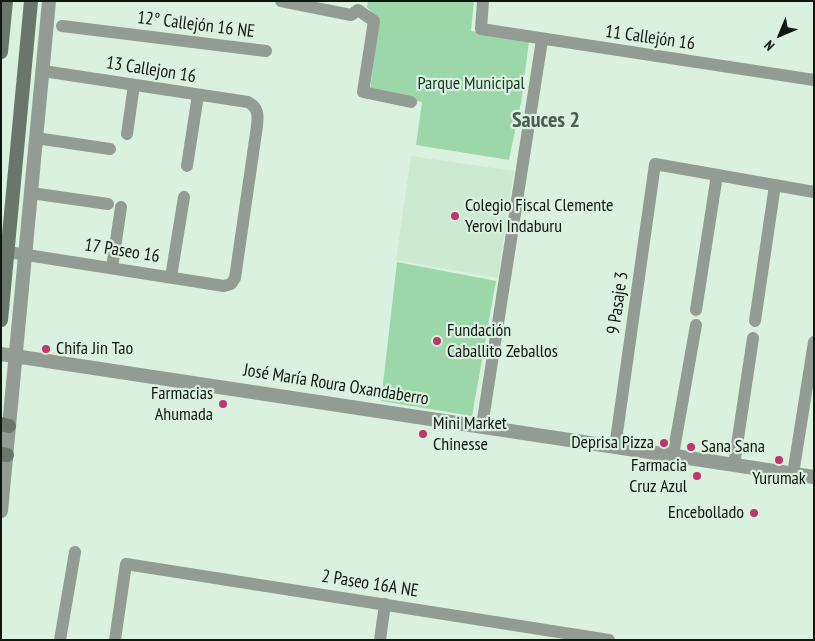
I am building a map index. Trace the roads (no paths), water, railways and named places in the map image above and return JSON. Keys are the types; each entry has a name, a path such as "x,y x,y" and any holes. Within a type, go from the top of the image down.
{"main road":[{"path":"1,52 6,1"},
{"path":"1,320 31,1"}],"street":[{"path":"1,511 5,425 16,356 49,1"},
{"path":"281,1 351,15 359,6 374,21 364,92 411,102"},
{"name":"11 Callejón 16","path":"483,1 481,29 542,40 814,80"},
{"name":"12° Callejón 16 NE","path":"62,26 266,51"},
{"path":"482,426 542,40"},
{"name":"13 Callejon 16","path":"43,71 253,104 258,113 257,126 235,278 231,284"},
{"path":"127,134 134,85"},
{"path":"186,166 198,94"},
{"path":"36,138 110,149"},
{"name":"9 Pasaje 3","path":"615,447 655,164 718,175"},
{"path":"696,310 718,175 814,192"},
{"path":"755,321 775,185"},
{"path":"31,194 108,204"},
{"path":"171,277 184,198"},
{"path":"112,268 121,206"},
{"name":"17 Paseo 16","path":"8,252 224,286 231,284"},
{"path":"673,455 696,325"},
{"path":"734,465 753,338"},
{"path":"793,474 814,342"},
{"name":"José María Roura Oxandaberro","path":"1,354 814,477"},
{"path":"60,640 75,552"},
{"name":"2 Paseo 16A NE","path":"114,640 126,564 609,640"},
{"path":"380,640 385,604"}],"place":[{"name":"Colegio Fiscal Clemente Yerovi Indaburu","path":"455,216"},
{"name":"Fundación Caballito Zeballos","path":"437,341"},
{"name":"Chifa Jin Tao","path":"46,349"},
{"name":"Farmacias Ahumada","path":"223,404"},
{"name":"Mini Market Chinesse","path":"423,434"},
{"name":"Deprisa Pizza","path":"664,443"},
{"name":"Sana Sana","path":"691,447"},
{"name":"Yurumak","path":"779,460"},
{"name":"Farmacia Cruz Azul","path":"697,476"},
{"name":"Encebollado","path":"754,513"}],"district":[{"name":"Sauces 2","path":"546,121"}],"park label":[{"name":"Parque Municipal","path":"471,84"}]}
